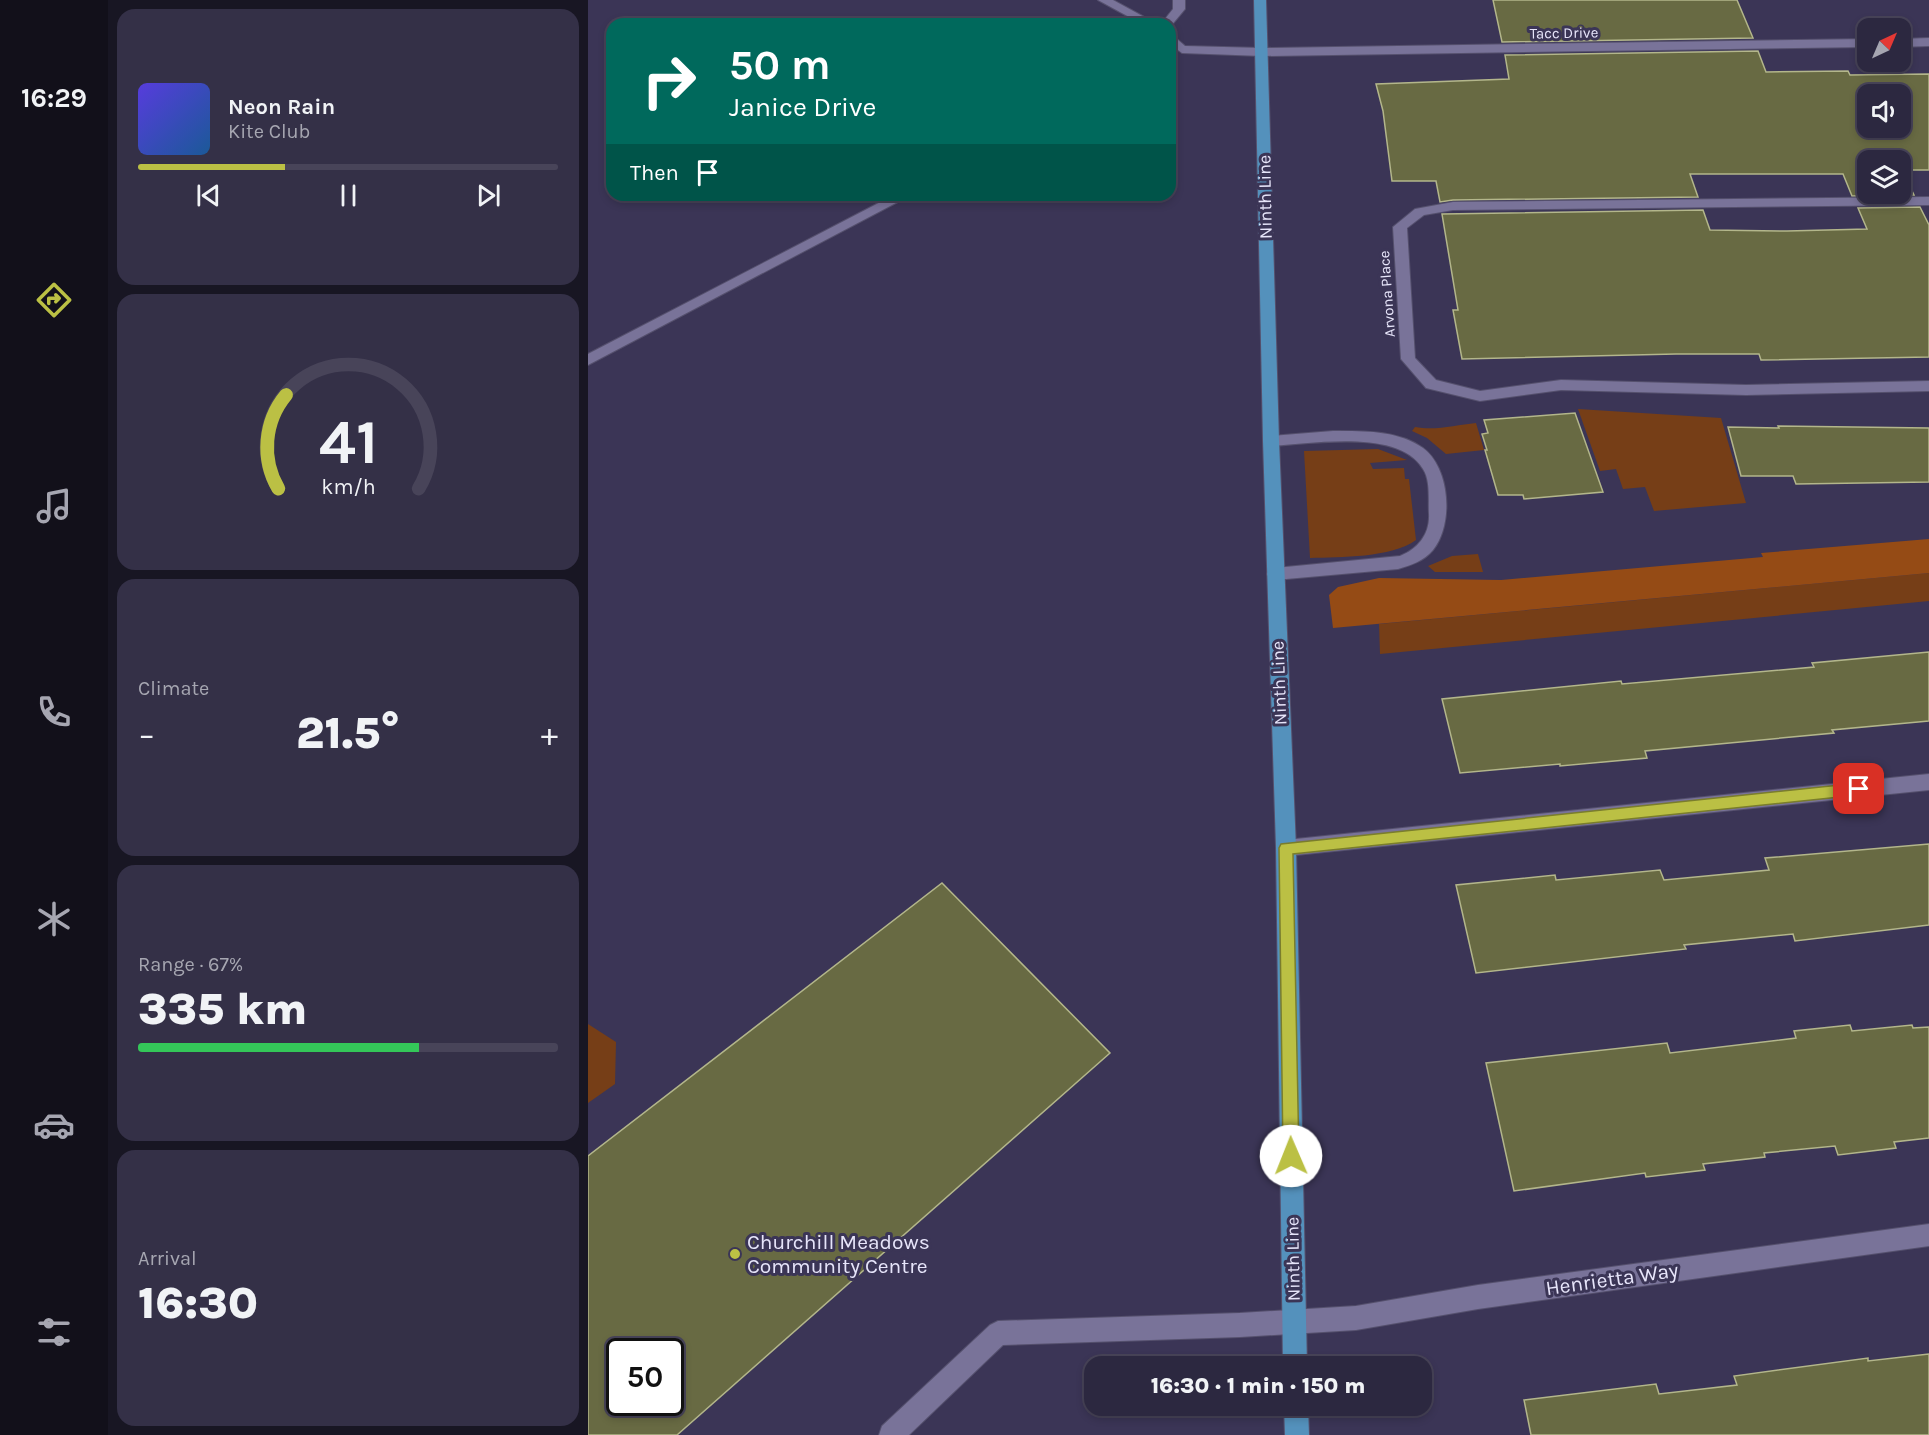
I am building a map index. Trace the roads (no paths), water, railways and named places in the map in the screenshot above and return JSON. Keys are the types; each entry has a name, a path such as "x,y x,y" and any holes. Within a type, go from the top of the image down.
{"main road":[{"name":"Ninth Line","path":"1260,0 1275,574 1286,848 1295,1356"},
{"path":"1296,1416 1297,1435"}],"street":[{"path":"1104,0 1117,4 1141,18"},
{"path":"1172,18 1179,9 1179,0"},
{"path":"1911,43 1929,42"},
{"name":"Tacc Drive","path":"1182,50 1262,52 1857,43"},
{"path":"1176,44 1182,50 1176,53"},
{"path":"588,360 893,201"},
{"name":"Arvona Place","path":"1929,201 1453,207 1420,212 1400,227 1408,359 1431,384 1480,396 1561,386 1746,390 1929,386"},
{"path":"1271,441 1375,438 1406,447 1421,455 1432,469 1438,522 1435,534 1421,552 1397,564 1275,574"},
{"path":"1286,848 1929,782"},
{"name":"Henrietta Way","path":"891,1435 998,1333 1240,1325 1356,1318 1478,1297 1929,1235"}],"place":[{"name":"Churchill Meadows Community Centre","path":"735,1254"}]}
